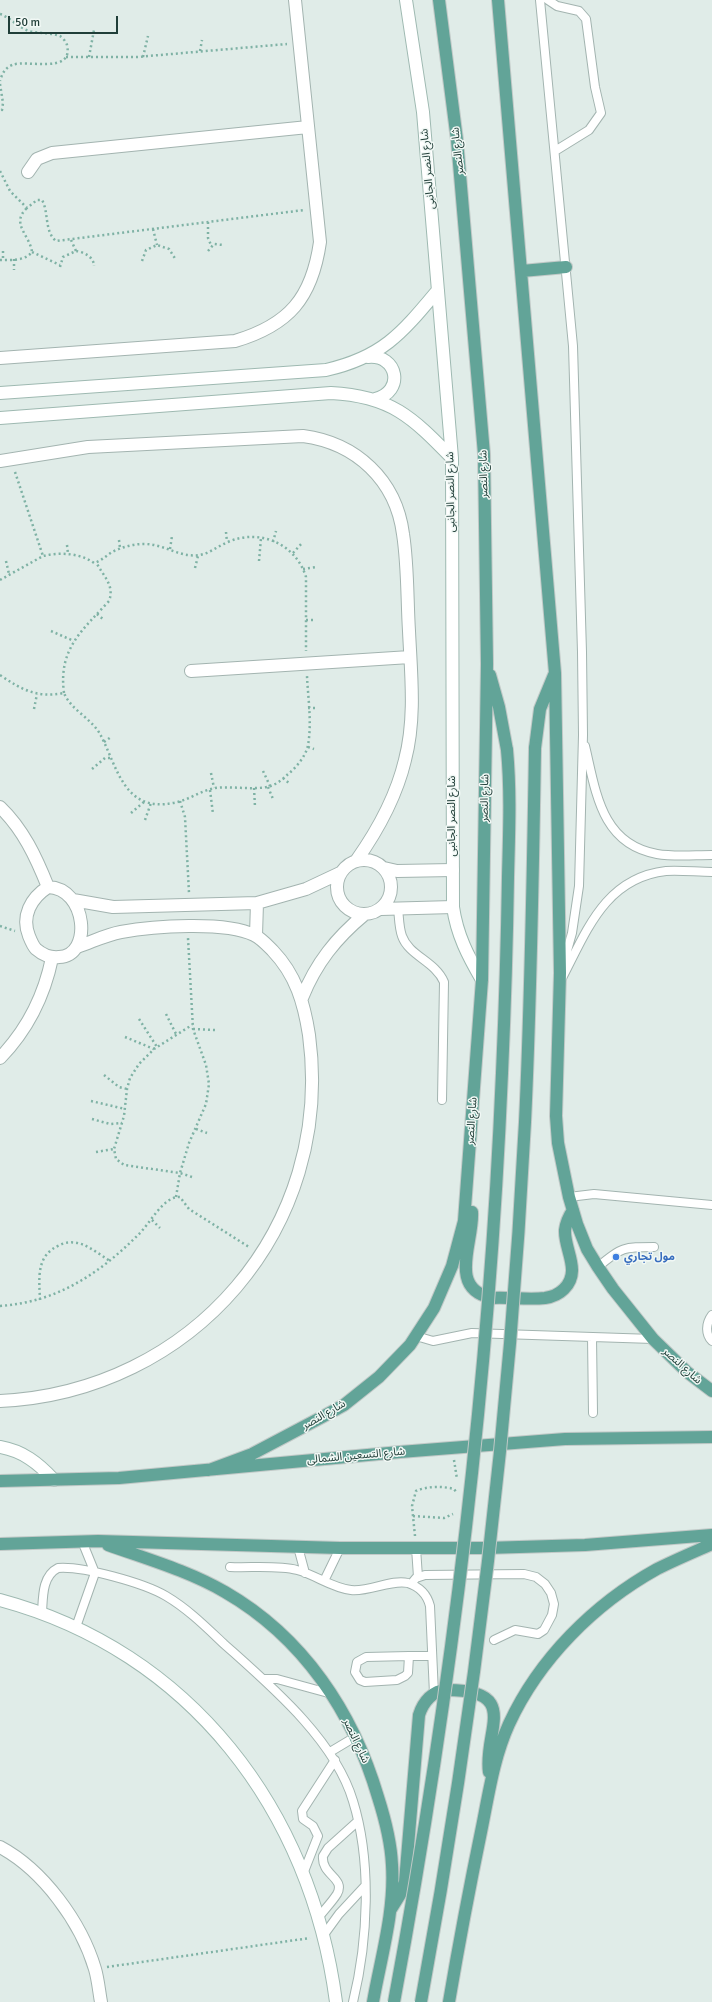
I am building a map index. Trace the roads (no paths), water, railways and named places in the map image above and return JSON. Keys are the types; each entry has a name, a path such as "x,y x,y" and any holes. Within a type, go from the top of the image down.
{"main road":[{"name":"شارع النصر","path":"209,1470 270,1444 344,1405 395,1362 416,1336 434,1308 452,1266 464,1221 482,980 487,664 484,454 457,140 439,0"},
{"name":"شارع النصر","path":"498,0 556,673 560,978 556,1116 558,1143 569,1197 587,1250 613,1289 654,1339 688,1372 712,1391"},
{"path":"522,272 566,267"},
{"path":"394,2002 435,1760 456,1608 475,1440 488,1294 500,1118 507,956 510,794 507,750 499,707 487,664"},
{"path":"421,2002 461,1765 502,1439 525,1123 532,951 534,748 540,709 556,673"},
{"path":"466,1198 470,1204 472,1217 466,1264 467,1278 474,1290 492,1298 545,1298 560,1293 566,1288 572,1275 573,1268 566,1223 573,1210"},
{"name":"شارع التسعين الشمالى","path":"0,1481 119,1478 565,1439 712,1437"},
{"path":"0,1544 98,1541 340,1548 416,1548 585,1545 712,1535"},
{"name":"شارع النصر","path":"98,1541 202,1581 245,1604 265,1619 295,1647 333,1694 355,1737 374,1782 388,1835 392,1865 390,1910 373,2002"},
{"path":"449,2002 466,1906 492,1781 502,1743 517,1709 539,1673 568,1639 600,1608 637,1581 671,1562 712,1544"},
{"path":"390,1910 401,1893 405,1882 419,1715 424,1703 434,1694 445,1690 472,1692 483,1697 491,1707 495,1720 488,1766 492,1781"}],"street":[{"path":"0,358 235,341 258,334 278,322 295,307 308,287 317,265 320,242 295,0"},
{"name":"شارع النصر الجانبى","path":"406,0 423,112 452,458 453,907 458,932 482,980"},
{"path":"28,172 37,159 52,153 308,127"},
{"path":"0,393 326,370 347,366 368,357 386,346 403,331 438,290"},
{"path":"368,357 375,356 388,362 394,374 392,388 388,394 375,399"},
{"path":"0,418 331,392 353,394 375,399 395,408 414,420 452,458"},
{"path":"5,459 88,447 303,436 334,443 348,450 369,467 386,488 398,512 404,534 412,716 405,760 391,803 377,829 356,861"},
{"path":"191,671 410,657"},
{"path":"0,808 12,818 26,840 39,863 48,887"},
{"path":"73,900 98,906 113,907 257,903 306,889 340,873 347,865 356,861 371,861 384,868 397,870 453,870"},
{"path":"381,908 388,900 391,889 390,878 384,868"},
{"path":"340,873 337,884 338,895 344,905 353,912 365,914"},
{"path":"0,1401 24,1400 59,1394 94,1385 127,1371 159,1354 188,1334 215,1310 240,1284 261,1255 278,1224 292,1191 303,1156 310,1121 312,1085 310,1049 302,998 292,975 281,960 256,935 232,928 218,926 141,929 103,936 77,947 62,957 52,958 35,948 26,929 28,909 39,892 48,887 62,890 73,900 81,921 82,933 77,947"},
{"path":"256,935 257,903"},
{"path":"302,998 310,976 321,959 334,942 365,914 381,908 453,907"},
{"path":"0,1059 16,1040 36,1008 47,980 52,958"},
{"path":"0,1447 12,1449 30,1457 54,1480"},
{"path":"0,1600 42,1613 76,1627 141,1664 178,1693 203,1716 238,1757 277,1820 303,1874 319,1917 324,1936 336,2002"},
{"path":"0,1847 28,1865 58,1897 80,1935 95,1968 101,2002"}],"lane":[{"path":"540,0 573,346 583,736 579,886 572,933 560,978"},
{"path":"548,0 557,6 579,11 586,19 595,87 601,114 589,130 555,151"},
{"path":"583,736 601,809 611,826 618,834 636,848 659,854 712,855"},
{"path":"560,978 598,911 621,888 635,880 661,872 712,872"},
{"path":"398,908 401,932 405,942 437,970 444,982 442,1100"},
{"path":"569,1197 594,1194 712,1205"},
{"path":"598,1267 621,1249 627,1247 654,1247"},
{"path":"712,1315 709,1320 707,1331 712,1341"},
{"path":"416,1336 433,1342 472,1333 654,1339"},
{"path":"592,1337 592,1413"},
{"path":"76,1627 95,1573 82,1542"},
{"path":"298,1547 305,1573"},
{"path":"324,1581 340,1548"},
{"path":"416,1548 418,1577"},
{"path":"230,1567 290,1569 305,1573 340,1588 351,1590 373,1589 396,1583 411,1584 421,1590 429,1599 434,1694"},
{"path":"42,1613 48,1577 53,1570 64,1568 95,1573 138,1584 172,1600 190,1613 263,1679 319,1738 335,1760 347,1784 358,1820 365,1886 364,1937 353,2002"},
{"path":"411,1584 418,1577 425,1575 524,1574 541,1580 551,1593 554,1604 552,1615 544,1630 538,1634 515,1630 494,1640"},
{"path":"409,1656 408,1673 402,1679 365,1682 360,1680 355,1672 357,1662 366,1657 409,1656 432,1656"},
{"path":"263,1679 277,1679 333,1694"},
{"path":"330,1752 355,1737"},
{"path":"303,1874 318,1836 315,1828 303,1818 302,1811 335,1760"},
{"path":"319,1917 336,1895 339,1885 337,1880 326,1870 323,1856 328,1848 358,1820"},
{"path":"324,1936 339,1914 365,1886"}],"place":[{"name":"مول تجاري","path":"616,1257"}]}
